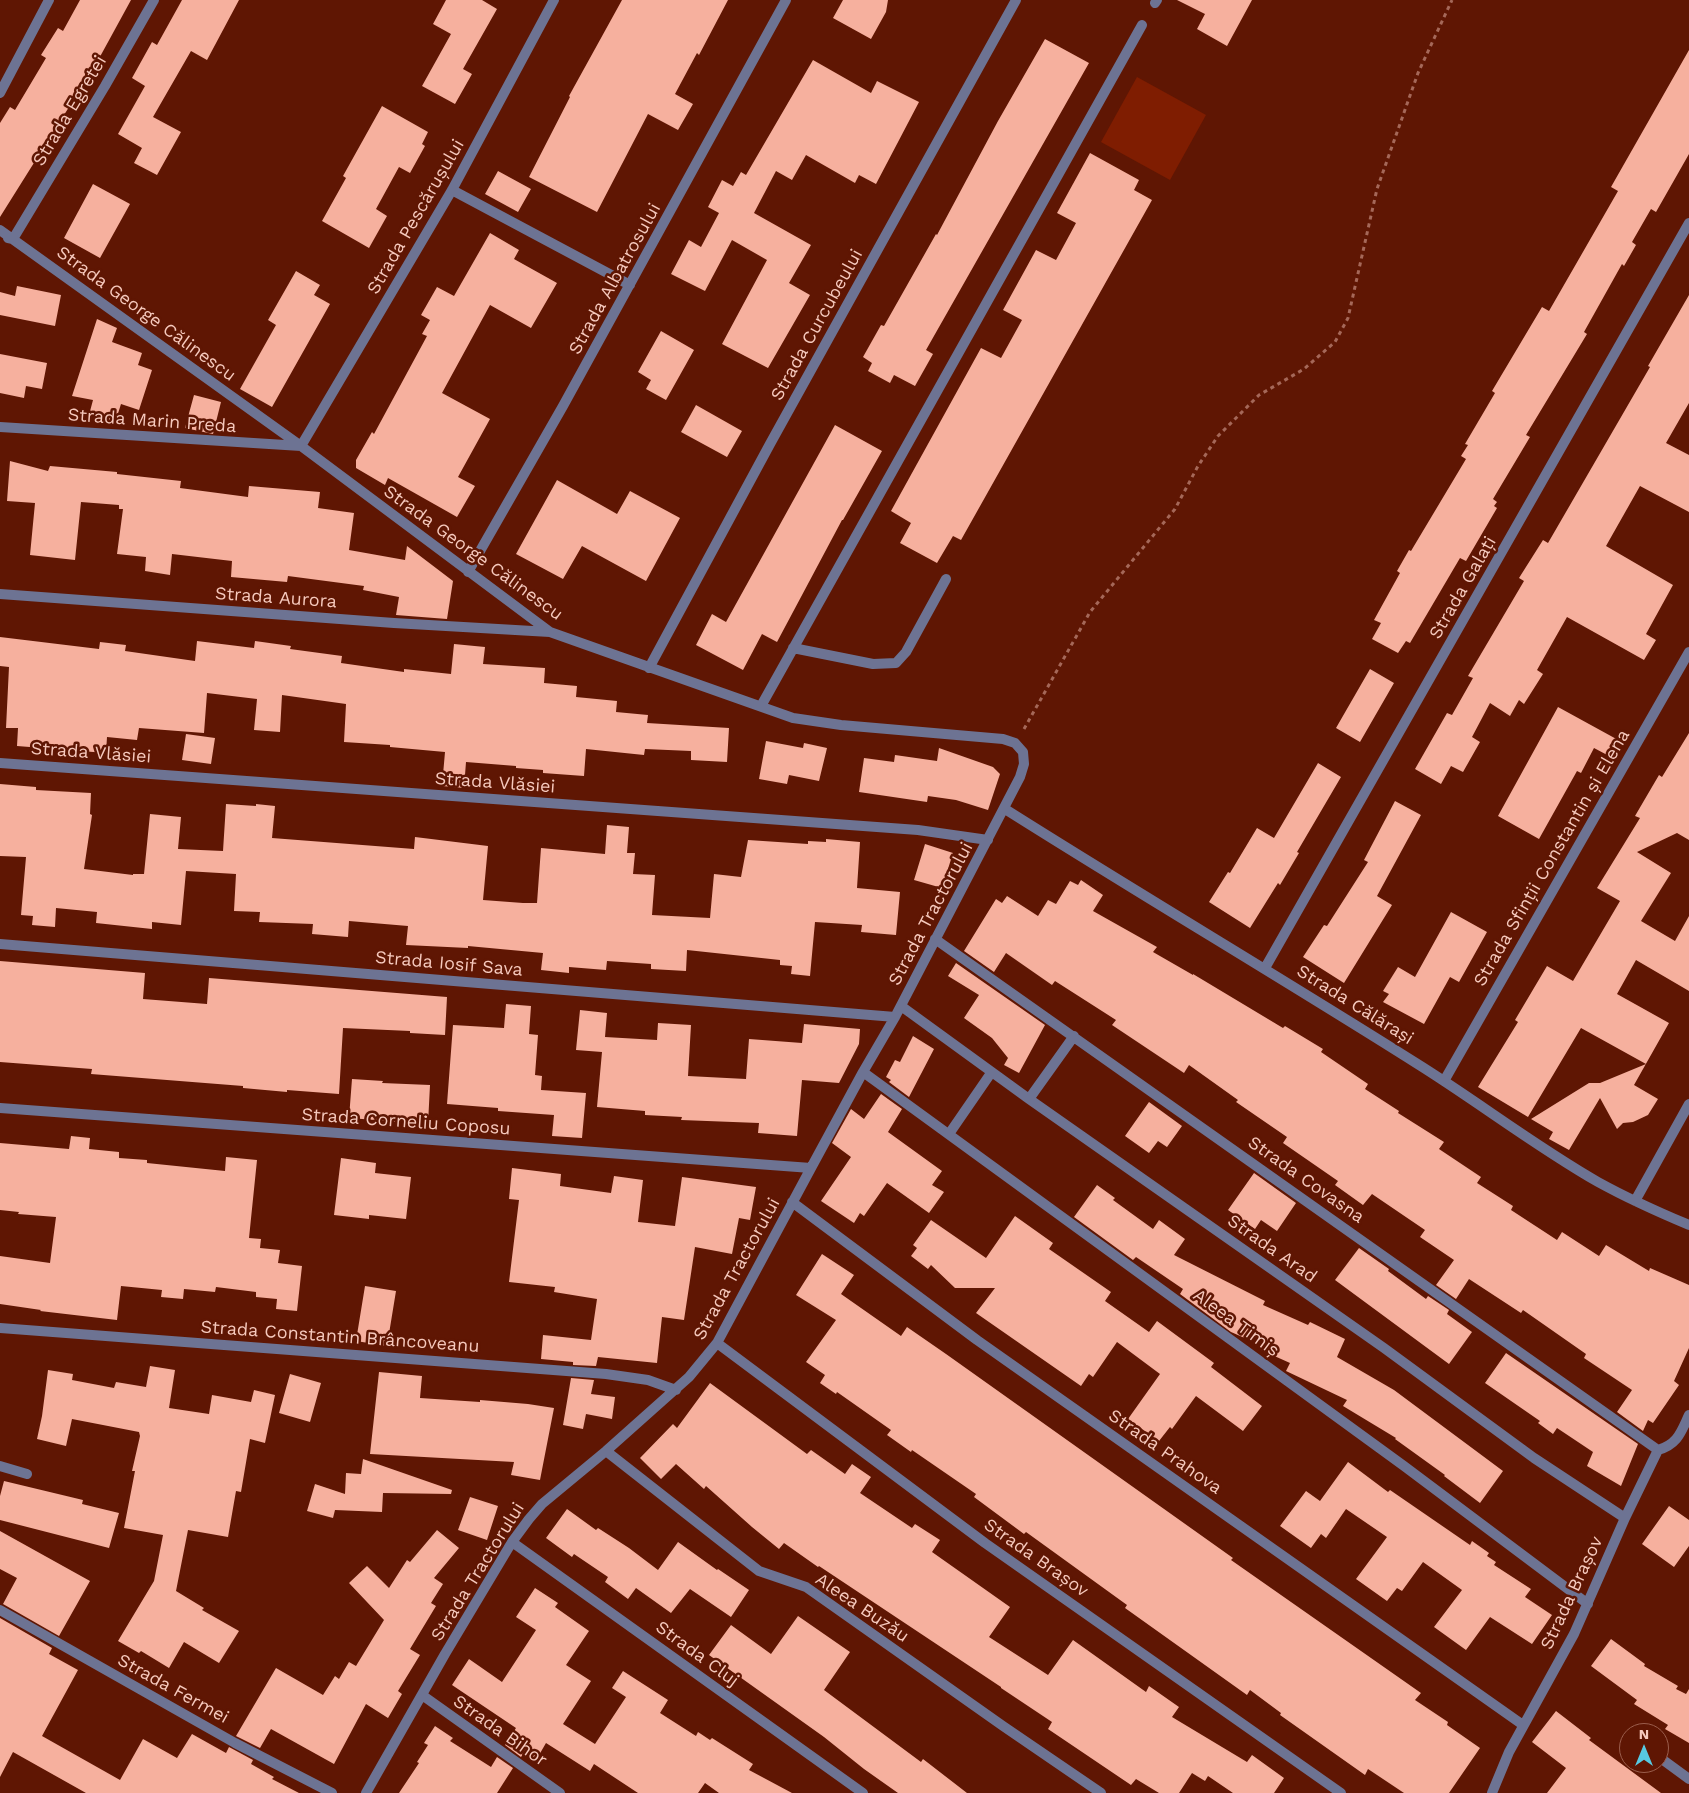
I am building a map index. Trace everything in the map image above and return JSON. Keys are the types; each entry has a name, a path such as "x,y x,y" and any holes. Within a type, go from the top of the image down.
{"street":[{"path":"0,93 49,0"},
{"name":"Strada Egretei","path":"13,239 154,0"},
{"name":"Strada Pescărușului","path":"301,446 452,190 554,0"},
{"name":"Strada Albatrosului","path":"468,572 630,285 786,0"},
{"name":"Strada Curcubeului","path":"649,668 770,444 1016,0"},
{"path":"761,706 1142,25"},
{"path":"452,190 630,285"},
{"name":"Strada Galați","path":"1265,968 1689,223"},
{"name":"Strada George Călinescu","path":"0,230 301,446 550,632 794,718 983,736 1003,739 1015,744"},
{"path":"0,237 13,239"},
{"name":"Strada Marin Preda","path":"0,427 301,446"},
{"path":"794,648 873,664 896,663 906,652 946,579"},
{"name":"Strada Aurora","path":"0,594 394,623 550,632"},
{"name":"Strada Sfinții Constantin și Elena","path":"1444,1080 1689,652"},
{"path":"1005,809 1024,764 1023,752 1015,744"},
{"name":"Strada Vlăsiei","path":"0,763 918,830 988,840"},
{"name":"Strada Călărași","path":"1005,809 1444,1080 1561,1159 1635,1201 1689,1225"},
{"name":"Strada Tractorului","path":"366,1793 512,1542 542,1504 676,1390 717,1343 810,1168 901,1006 935,938 1005,809"},
{"name":"Strada Covasna","path":"935,938 1658,1450"},
{"name":"Strada Iosif Sava","path":"0,944 895,1017"},
{"name":"Strada Arad","path":"901,1006 992,1073 1384,1348 1534,1458 1624,1518"},
{"path":"1029,1099 1074,1036"},
{"name":"Aleea Timiș","path":"863,1072 1404,1466 1588,1604"},
{"path":"949,1134 992,1073"},
{"path":"1635,1201 1689,1104"},
{"name":"Strada Corneliu Coposu","path":"0,1108 810,1168"},
{"name":"Strada Prahova","path":"792,1202 977,1340 1523,1725"},
{"name":"Strada Constantin Brâncoveanu","path":"0,1328 606,1374 648,1380 676,1390"},
{"name":"Strada Brașov","path":"717,1343 985,1543 1341,1793"},
{"path":"1658,1450 1669,1447 1676,1441 1689,1415"},
{"name":"Strada Brașov","path":"1492,1793 1509,1752 1574,1634 1624,1518 1658,1450"},
{"name":"Aleea Buzău","path":"606,1451 759,1571 806,1587 1101,1793"},
{"path":"0,1466 27,1474"},
{"name":"Strada Cluj","path":"512,1542 864,1793"},
{"name":"Strada Fermei","path":"0,1610 235,1743 332,1793"},
{"name":"Strada Bihor","path":"422,1695 560,1793"},
{"path":"1669,1764 1689,1779"}],"path":[{"path":"1015,744 1090,612 1175,509 1198,466 1218,436 1259,394 1304,369 1335,342 1348,318 1377,189 1418,73 1452,0"}],"shaded area":[{"path":"1137,77 1206,115 1170,180 1101,142"}],"building":[{"path":"80,0 131,0 96,64 0,217 0,123 10,107 15,110 46,58 41,55 58,28 63,31"},
{"path":"182,0 239,0 207,60 191,51 153,117 181,132 157,175 134,163 142,148 118,134 145,86 132,78 152,42 157,45"},
{"path":"446,0 482,0 497,9 463,69 472,74 455,104 422,86 451,34 433,24"},
{"path":"622,0 728,0 699,55 697,53 675,94 693,104 678,130 648,114 597,212 529,177 569,96"},
{"path":"843,0 888,0 886,12 871,39 833,18"},
{"path":"1177,0 1252,0 1227,46 1197,29 1205,14"},
{"path":"1045,39 1089,63 926,350 933,354 915,386 894,375 890,383 868,371 872,363 863,357 881,325 884,326 937,235 998,121"},
{"path":"1689,50 1689,154 1656,212 1651,209 1632,242 1636,245 1624,266 1622,264 1584,332 1587,334 1526,435 1530,437 1493,499 1497,502 1494,506 1497,508 1466,561 1460,558 1410,643 1406,641 1398,653 1372,639 1381,623 1374,620 1400,573 1397,571 1466,459 1461,456 1468,445 1465,444 1495,393 1492,391 1542,307 1549,311 1618,191 1611,187"},
{"path":"813,60 871,93 877,81 919,102 876,184 859,175 855,183 806,155 792,180 776,171 754,213 811,245 789,283 810,295 768,368 722,344 767,260 732,240 705,291 671,274 689,240 701,247 719,213 708,207 722,180 733,186 741,172 746,175"},
{"path":"382,106 428,132 422,144 425,146 410,173 399,167 376,209 387,216 369,248 322,221 346,178 343,176"},
{"path":"1090,153 1139,180 1134,190 1152,200 961,540 953,536 937,563 900,543 911,523 891,511 981,348 1001,358 1022,320 1003,310 1036,250 1056,260 1076,223 1057,213"},
{"path":"498,171 531,189 518,212 485,194"},
{"path":"93,184 130,204 100,258 64,238"},
{"path":"490,233 519,250 514,259 557,283 531,328 490,305 442,393 490,419 458,477 475,486 457,517 388,478 385,485 356,468 356,460 372,432 374,434 427,336 422,334 430,320 421,315 437,287 454,296"},
{"path":"296,271 320,285 314,295 330,304 272,407 240,389 276,325 268,320"},
{"path":"17,286 61,295 55,326 0,315 0,292 15,296"},
{"path":"1689,295 1689,403 1666,443 1689,455 1689,512 1640,486 1606,546 1673,585 1646,634 1656,640 1644,660 1567,617 1537,670 1543,674 1524,704 1519,700 1510,716 1490,703 1472,737 1480,742 1463,772 1451,766 1441,784 1415,769 1447,713 1452,715 1473,678 1468,676 1524,581 1519,578 1543,540 1548,543 1650,367 1648,366"},
{"path":"97,319 117,328 112,342 142,353 138,365 152,370 139,410 121,404 115,423 89,415 93,400 72,396"},
{"path":"661,331 694,350 666,400 646,389 651,380 638,372"},
{"path":"0,354 47,363 42,389 26,386 24,398 0,393"},
{"path":"194,395 221,402 213,434 185,428"},
{"path":"696,405 742,431 727,457 681,432"},
{"path":"835,425 882,451 842,520 777,642 762,634 743,670 696,645 712,614 726,622"},
{"path":"10,461 48,471 50,466 117,472 117,474 181,481 180,488 248,497 249,486 320,492 318,508 354,513 349,550 405,560 407,546 453,581 447,619 396,615 399,597 363,590 364,586 288,576 287,582 231,577 232,561 172,554 170,575 145,571 146,557 117,554 123,509 119,509 119,505 81,502 75,560 30,555 35,503 7,501"},
{"path":"557,480 617,514 630,491 680,518 646,581 582,546 563,579 516,554"},
{"path":"0,637 99,649 100,642 126,645 125,651 195,661 197,641 254,648 255,641 291,646 290,649 342,656 341,663 404,672 404,669 451,674 454,644 485,647 483,664 545,668 544,683 577,686 576,697 617,701 616,712 648,715 647,723 729,728 727,762 691,760 691,751 645,749 644,755 586,749 584,776 543,773 543,770 516,768 516,766 466,762 464,788 442,786 445,752 390,747 390,745 344,742 346,704 282,695 280,732 254,730 257,699 207,693 204,733 139,728 137,740 107,737 106,753 17,746 18,728 6,728 9,667 0,666"},
{"path":"1370,669 1394,683 1360,742 1336,728"},
{"path":"1558,707 1620,741 1611,757 1594,748 1581,773 1577,771 1539,839 1498,816"},
{"path":"1689,733 1689,840 1677,833 1637,852 1671,873 1641,921 1675,941 1689,916 1689,991 1636,960 1617,994 1669,1023 1646,1064 1581,1028 1528,1117 1478,1087 1518,1022 1515,1020 1547,966 1573,981 1620,901 1597,888 1640,818 1635,816 1659,775 1662,777"},
{"path":"186,734 215,738 211,764 182,760"},
{"path":"766,741 803,748 804,743 827,748 819,781 789,775 787,784 759,779"},
{"path":"939,748 993,767 1000,774 988,810 956,800 928,796 927,802 859,792 864,758 894,762 895,755 937,761"},
{"path":"1318,763 1341,777 1280,885 1278,883 1250,928 1209,902 1228,872 1230,873 1257,828 1274,838"},
{"path":"0,784 36,787 36,790 91,793 90,814 92,815 84,869 133,875 144,874 150,814 181,817 178,849 223,851 226,804 256,806 256,804 275,806 272,838 414,849 415,837 488,846 483,900 523,903 537,903 541,848 605,854 607,825 629,827 627,853 635,853 633,874 655,875 652,915 710,918 714,874 741,877 748,840 808,844 808,841 826,842 826,839 860,842 857,888 900,892 896,935 861,932 862,925 815,922 810,976 791,974 792,966 780,965 780,960 687,950 686,971 651,969 651,964 607,961 606,970 569,967 569,973 541,970 543,953 468,946 468,948 406,945 408,926 349,921 348,937 312,934 313,924 259,922 260,912 234,911 236,874 186,871 181,925 152,922 152,929 96,923 97,912 56,908 55,927 32,925 33,916 21,915 26,857 0,856"},
{"path":"1395,801 1421,815 1377,896 1392,905 1344,983 1303,957 1324,925 1327,926 1368,862 1364,860"},
{"path":"925,844 953,853 942,888 914,880"},
{"path":"1081,880 1103,895 1093,911 1157,947 1153,952 1283,1028 1285,1026 1323,1049 1321,1052 1368,1084 1365,1089 1399,1111 1398,1113 1444,1142 1439,1149 1481,1177 1477,1183 1513,1206 1511,1210 1557,1240 1562,1232 1599,1256 1606,1245 1649,1271 1650,1268 1689,1285 1689,1348 1674,1381 1679,1385 1653,1423 1648,1420 1643,1431 1617,1412 1632,1390 1584,1358 1586,1354 1523,1310 1521,1313 1469,1279 1456,1299 1436,1285 1454,1260 1420,1237 1425,1230 1372,1194 1363,1205 1335,1185 1338,1181 1283,1143 1287,1137 1236,1102 1238,1100 1189,1065 1184,1073 1112,1025 1116,1020 1055,981 1052,985 1006,953 994,972 964,951 996,899 1002,903 1007,896 1038,916 1048,900 1056,904 1070,881 1078,885"},
{"path":"1451,912 1487,932 1459,982 1450,977 1424,1024 1383,1002 1389,994 1383,991 1398,967 1415,977"},
{"path":"0,961 145,973 143,999 207,1004 209,978 447,997 445,1035 410,1033 410,1031 343,1028 339,1094 287,1090 287,1092 243,1088 243,1086 91,1074 92,1069 0,1062"},
{"path":"956,963 1045,1025 1019,1073 1004,1065 1008,1058 992,1038 964,1018 979,995 948,976"},
{"path":"506,1004 531,1006 529,1034 538,1035 535,1075 542,1076 541,1090 586,1093 582,1138 552,1136 554,1115 498,1111 498,1108 447,1104 453,1025 504,1028"},
{"path":"580,1010 607,1013 605,1037 657,1040 658,1023 691,1025 688,1076 746,1079 749,1039 802,1043 804,1024 860,1029 859,1044 839,1083 802,1080 797,1136 758,1133 759,1123 681,1120 682,1117 645,1115 645,1111 597,1107 602,1052 576,1050"},
{"path":"913,1036 934,1049 909,1097 889,1082 891,1080 886,1077 895,1060 900,1062"},
{"path":"1646,1064 1634,1085 1658,1099 1648,1115 1633,1122 1623,1123 1617,1129 1600,1098 1569,1150 1549,1139 1553,1132 1531,1119 1589,1083 1600,1083"},
{"path":"352,1079 383,1081 382,1083 430,1085 428,1124 349,1118"},
{"path":"881,1094 902,1109 888,1132 942,1171 932,1185 944,1192 929,1213 887,1183 864,1216 860,1213 854,1223 821,1201 851,1157 832,1143 851,1109 864,1119"},
{"path":"1149,1102 1182,1126 1167,1147 1158,1141 1149,1153 1125,1136"},
{"path":"71,1136 90,1138 89,1149 119,1152 119,1158 147,1160 147,1163 225,1171 226,1157 257,1160 249,1238 261,1239 260,1248 280,1250 278,1263 302,1266 297,1311 276,1309 277,1299 256,1297 256,1292 216,1287 215,1292 184,1289 183,1299 161,1297 162,1290 121,1286 117,1320 40,1311 0,1304 0,1256 50,1263 56,1217 18,1214 19,1212 0,1210 0,1143 69,1149"},
{"path":"341,1158 376,1163 375,1173 411,1177 406,1219 369,1215 369,1219 334,1215"},
{"path":"512,1168 561,1174 560,1186 611,1193 614,1176 643,1180 638,1222 675,1226 682,1177 756,1187 750,1220 739,1218 732,1254 695,1247 684,1320 662,1317 657,1363 598,1357 596,1366 573,1365 573,1362 541,1359 543,1335 591,1340 597,1299 554,1292 555,1287 509,1282 519,1200 509,1199"},
{"path":"1254,1173 1296,1203 1277,1231 1261,1220 1255,1229 1228,1210"},
{"path":"1097,1185 1115,1198 1113,1200 1153,1229 1159,1220 1185,1239 1174,1255 1265,1301 1263,1305 1308,1325 1310,1322 1345,1339 1337,1357 1394,1390 1503,1471 1480,1503 1396,1438 1343,1406 1347,1400 1286,1371 1290,1363 1261,1350 1263,1346 1231,1332 1180,1294 1183,1289 1136,1257 1133,1260 1074,1217"},
{"path":"1015,1216 1053,1243 1049,1249 1111,1292 1105,1301 1149,1332 1157,1321 1214,1363 1211,1367 1262,1406 1243,1431 1196,1396 1172,1429 1170,1427 1159,1441 1128,1419 1160,1374 1117,1342 1093,1377 1089,1374 1081,1386 976,1313 995,1288 955,1288 931,1265 928,1269 911,1256 917,1248 913,1245 931,1220 986,1258"},
{"path":"1359,1248 1426,1299 1428,1296 1449,1310 1447,1314 1472,1332 1449,1364 1335,1280"},
{"path":"822,1254 854,1275 841,1294 901,1336 907,1327 1233,1558 1231,1560 1421,1693 1415,1700 1448,1722 1447,1725 1480,1748 1449,1793 1404,1793 1368,1769 1365,1775 1280,1715 1281,1713 1250,1690 1247,1695 1125,1608 1127,1605 974,1497 976,1494 887,1435 891,1430 837,1392 836,1394 820,1383 825,1375 806,1362 836,1320 796,1295"},
{"path":"365,1286 396,1291 387,1346 356,1341"},
{"path":"1506,1353 1638,1444 1621,1486 1587,1466 1593,1452 1557,1428 1553,1434 1538,1423 1540,1421 1485,1383"},
{"path":"150,1366 175,1370 169,1408 209,1414 212,1395 251,1402 254,1390 275,1395 265,1443 250,1439 241,1492 236,1491 228,1537 188,1530 176,1591 204,1608 202,1610 239,1631 219,1663 184,1642 169,1668 141,1651 139,1653 118,1641 154,1581 163,1535 124,1528 135,1471 132,1471 140,1436 139,1432 72,1419 66,1446 37,1439 48,1370 73,1374 72,1380 114,1388 116,1382 146,1387"},
{"path":"379,1372 422,1376 420,1398 480,1402 480,1400 554,1408 540,1480 511,1475 514,1462 370,1454"},
{"path":"290,1374 321,1383 310,1422 279,1413"},
{"path":"571,1378 594,1380 591,1394 615,1397 612,1419 586,1414 583,1429 563,1425"},
{"path":"710,1383 807,1454 811,1450 845,1474 852,1464 871,1477 860,1493 912,1528 915,1524 940,1540 932,1552 1010,1607 989,1637 1048,1675 1073,1640 1146,1692 1149,1686 1179,1707 1172,1717 1247,1762 1252,1755 1284,1778 1274,1793 1233,1793 1208,1776 1205,1781 1192,1773 1179,1793 1159,1793 1136,1779 1131,1785 1048,1729 1052,1722 1001,1687 784,1543 779,1549 706,1486 704,1489 676,1464 661,1479 640,1458 673,1424 677,1428"},
{"path":"363,1459 452,1490 451,1494 383,1493 382,1512 335,1510 333,1518 307,1511 315,1484 345,1494 346,1473 361,1474"},
{"path":"1348,1462 1388,1492 1390,1490 1470,1545 1472,1541 1489,1553 1487,1556 1496,1562 1494,1565 1531,1589 1525,1597 1552,1615 1532,1644 1490,1617 1466,1650 1434,1627 1462,1590 1423,1562 1402,1591 1397,1588 1387,1601 1356,1579 1387,1537 1346,1509 1326,1538 1321,1534 1311,1548 1280,1526 1306,1491 1320,1501"},
{"path":"4,1481 83,1500 82,1504 119,1513 109,1548 0,1520 0,1496"},
{"path":"470,1497 498,1506 487,1540 458,1530"},
{"path":"1669,1506 1689,1520 1689,1546 1674,1567 1642,1544"},
{"path":"567,1509 596,1530 598,1528 629,1548 658,1570 678,1542 749,1590 731,1617 690,1589 671,1613 636,1588 628,1599 605,1582 608,1577 574,1554 572,1557 546,1538"},
{"path":"437,1530 459,1548 434,1578 443,1584 431,1603 436,1606 410,1649 420,1655 398,1691 402,1694 388,1718 366,1704 334,1764 271,1729 260,1748 236,1736 276,1668 323,1695 335,1676 339,1679 349,1662 356,1666 384,1620 349,1583 367,1566 389,1588 407,1560 410,1562"},
{"path":"0,1531 90,1581 59,1636 3,1604 17,1578 0,1569"},
{"path":"535,1588 558,1603 555,1607 589,1631 566,1665 591,1681 563,1724 595,1744 626,1697 612,1688 623,1671 668,1700 660,1713 696,1736 698,1732 710,1740 712,1738 753,1764 749,1770 792,1793 719,1793 705,1783 698,1793 638,1793 594,1764 590,1771 546,1743 535,1762 523,1754 521,1757 505,1745 516,1728 452,1685 469,1659 502,1682 536,1630 516,1617"},
{"path":"798,1616 850,1652 824,1690 921,1762 923,1759 967,1793 898,1793 824,1737 709,1655 731,1625 771,1654"},
{"path":"0,1618 52,1648 49,1654 78,1670 42,1736 120,1780 143,1739 177,1758 192,1734 226,1753 229,1747 253,1760 251,1764 274,1777 272,1779 299,1793 86,1793 13,1752 0,1777"},
{"path":"1611,1639 1645,1664 1644,1666 1678,1686 1676,1689 1686,1694 1689,1689 1689,1743 1669,1731 1669,1723 1665,1723 1634,1704 1637,1700 1591,1666"},
{"path":"1556,1711 1591,1738 1589,1740 1619,1762 1619,1773 1634,1773 1661,1793 1547,1793 1566,1768 1532,1742"},
{"path":"435,1726 453,1738 450,1741 491,1767 497,1757 513,1768 497,1793 399,1793 419,1763 417,1762 428,1745 424,1743"}]}
